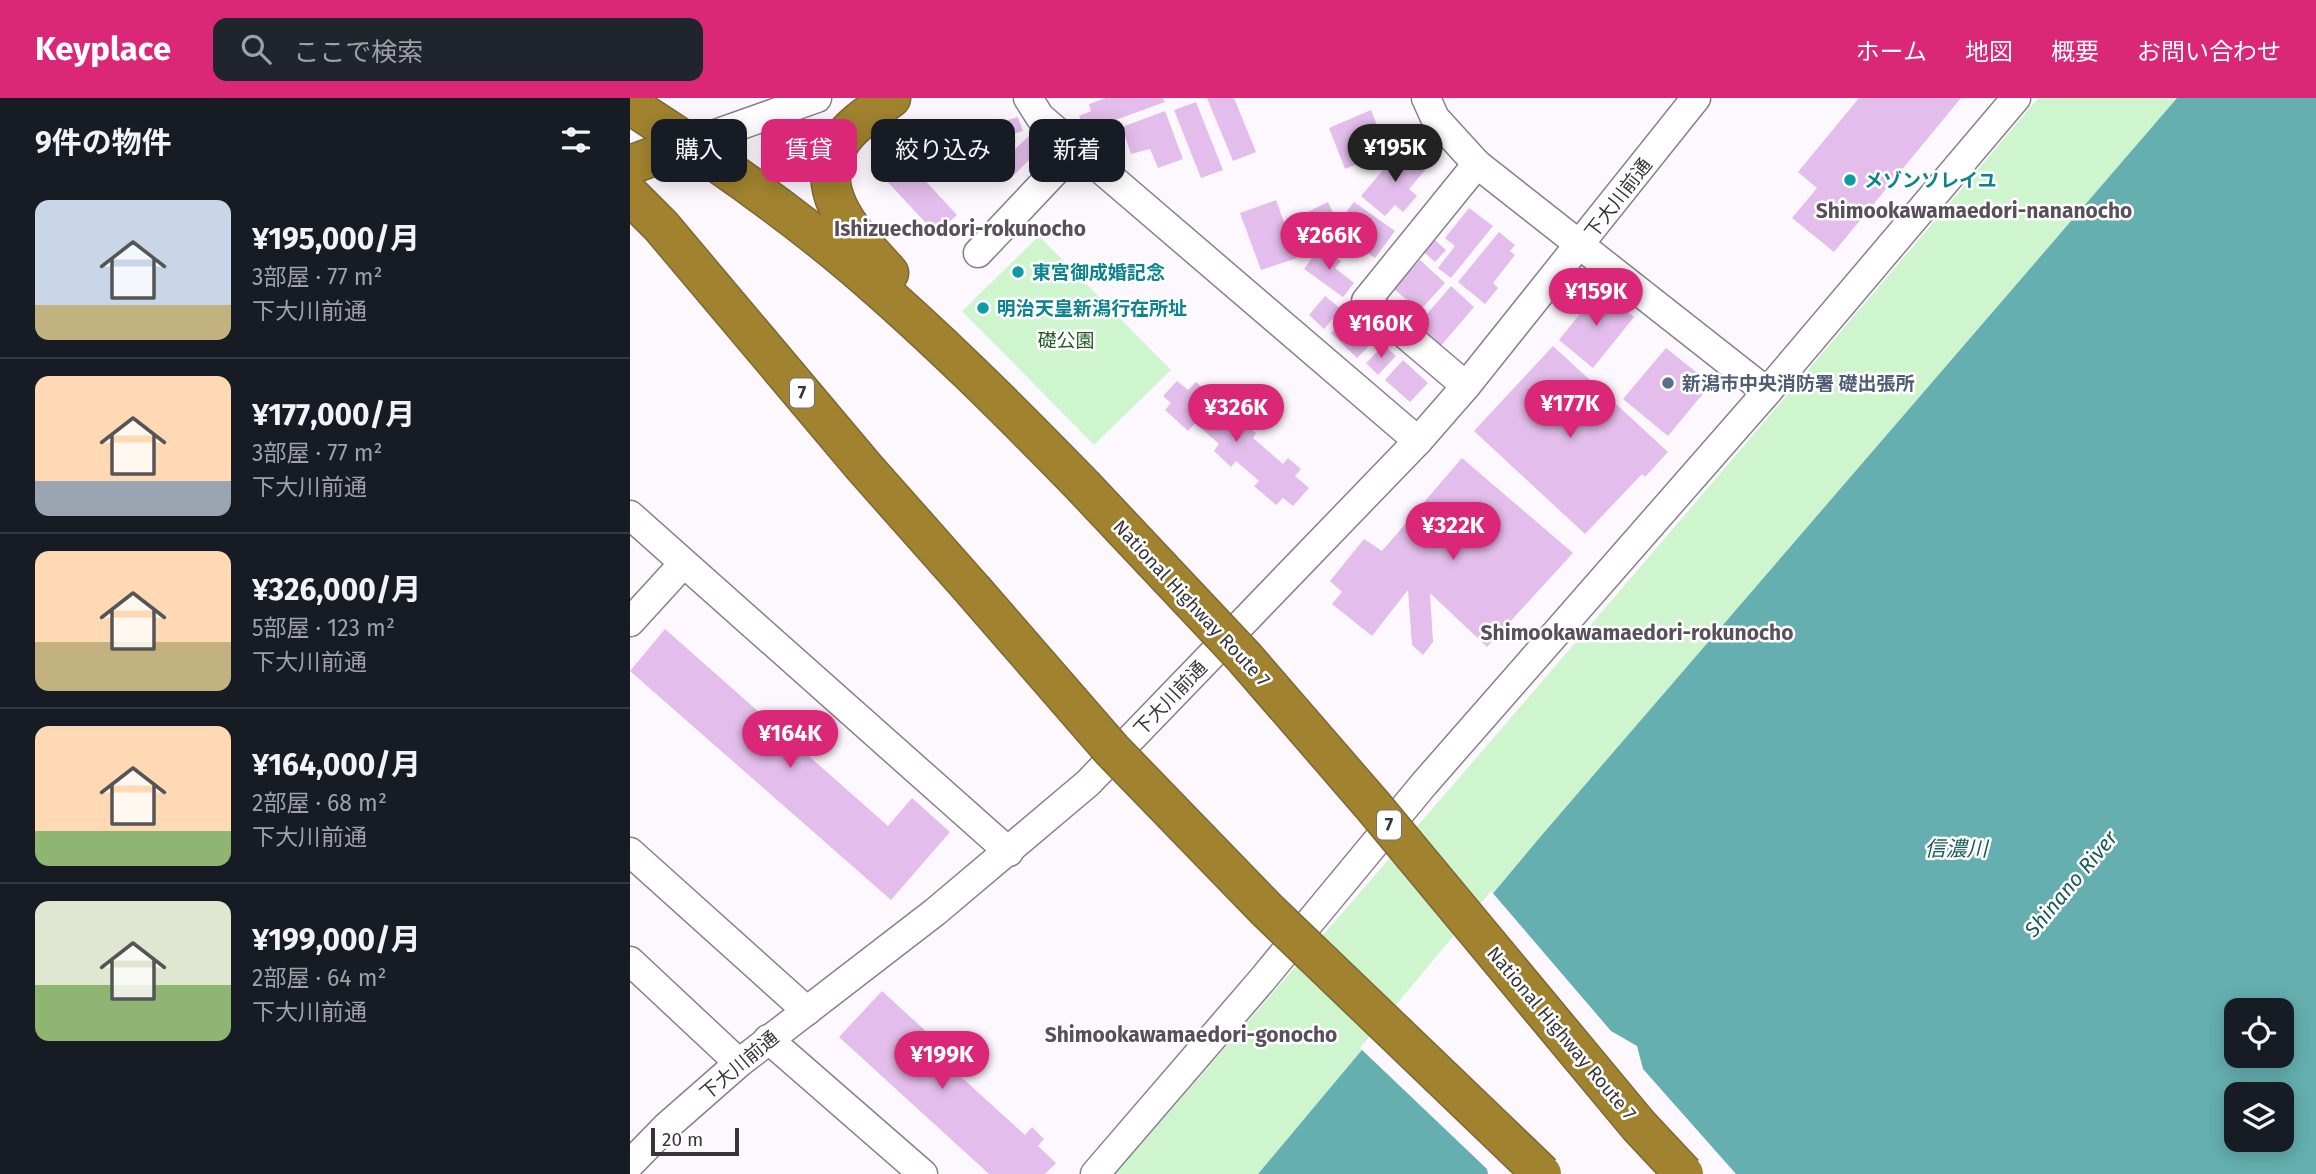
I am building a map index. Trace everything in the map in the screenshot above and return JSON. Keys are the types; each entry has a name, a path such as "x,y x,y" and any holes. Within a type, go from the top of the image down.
{"highway":[{"path":"891,98 841,141 832,170 831,188 835,204 854,232 995,397"},
{"name":"National Highway Route 7","path":"630,105 652,119"},
{"path":"630,164 651,157"},
{"name":"National Highway Route 7","path":"741,182 852,266 995,397 1083,486 1252,667 1373,806 1639,1126 1684,1174"},
{"name":"7","path":"630,195 661,226 864,467 1112,750 1267,910 1542,1174"}],"street":[{"path":"747,123 817,98"},
{"path":"1028,98 1042,119"},
{"path":"1426,98 1435,118 1477,164 1767,392"},
{"name":"下大川前通","path":"630,1164 666,1127 739,1063 1009,852 1088,783 1418,441 1466,386 1696,98"},
{"path":"1095,1174 1262,980 1424,784 1767,392 2016,98"},
{"path":"1466,386 1366,301 1477,164"},
{"path":"978,253 1045,182"},
{"path":"1117,182 1418,441"},
{"path":"630,515 1009,852"},
{"path":"630,622 683,564"},
{"path":"630,852 807,1012"},
{"path":"630,961 739,1063"},
{"path":"768,1039 923,1174"}],"green space":[{"path":"2038,98 2177,98 1541,836 1258,1174 1115,1174 1579,638"},
{"name":"礎公園","path":"1039,236 1171,370 1094,445 962,311"}],"water":[{"name":"信濃川","path":"2177,98 2316,98 2316,1174 1258,1174 1541,836"}],"pier":[{"path":"1491,891 1611,1031 1637,1046 1643,1069 1736,1174 1488,1174 1487,1169 1360,1048"}],"building":[{"path":"1106,98 1163,98 1165,102 1118,119 1080,119 1079,116 1091,111 1089,104"},
{"path":"1207,98 1234,98 1256,152 1233,161"},
{"name":"メゾンソレイユ","path":"1859,98 1961,98 1834,252 1792,218 1817,188 1798,172"},
{"path":"1196,102 1223,170 1201,178 1174,110"},
{"path":"1371,110 1385,145 1375,149 1377,156 1345,169 1329,128"},
{"path":"1165,111 1183,159 1158,168 1150,149 1131,154 1125,136 1125,126"},
{"path":"1018,117 1023,131 1015,133 1015,119 1011,119"},
{"path":"1029,136 1029,160 1015,174 1015,149"},
{"path":"1402,148 1426,169 1409,189 1417,196 1403,212 1395,205 1385,216 1361,196"},
{"path":"888,182 926,182 957,215 936,234"},
{"path":"1276,200 1297,258 1261,270 1240,213"},
{"path":"1328,202 1334,215 1301,248 1291,220"},
{"path":"1354,202 1395,231 1375,258 1360,247 1353,257 1327,237"},
{"path":"1469,208 1493,226 1451,278 1438,268 1455,246 1445,238"},
{"path":"1499,232 1515,245 1510,251 1515,255 1493,283 1498,288 1485,304 1458,282"},
{"path":"1435,240 1446,250 1435,262 1424,252"},
{"path":"1320,247 1341,261 1335,268 1354,283 1343,297 1304,269"},
{"path":"1420,260 1445,283 1413,318 1401,307 1407,300 1394,289"},
{"path":"1451,286 1474,307 1439,348 1415,328"},
{"path":"1600,289 1634,317 1593,368 1559,340"},
{"path":"1325,296 1341,309 1324,329 1309,315"},
{"path":"1349,314 1376,339 1357,358 1331,333"},
{"path":"1384,345 1396,356 1378,375 1366,363"},
{"path":"1553,346 1668,452 1645,477 1642,474 1585,534 1474,431"},
{"path":"1666,348 1711,384 1668,436 1623,399"},
{"path":"1403,360 1428,383 1410,402 1385,380"},
{"path":"1177,381 1188,390 1196,382 1211,395 1205,401 1236,428 1242,421 1256,433 1253,438 1283,464 1288,458 1301,469 1295,476 1309,488 1293,506 1283,498 1276,505 1254,486 1259,481 1236,461 1231,467 1214,451 1219,444 1195,423 1188,431 1165,410 1171,403 1163,396"},
{"path":"1462,458 1573,553 1487,647 1430,593 1433,642 1423,655 1412,645 1408,590 1372,636 1332,604 1342,592 1330,581 1364,539 1382,551"},
{"path":"665,629 888,826 912,798 950,832 891,900 630,671"},
{"path":"882,991 930,1035 926,1045 1025,1135 1032,1127 1044,1139 1038,1146 1056,1163 1045,1174 989,1174 839,1037"}],"place":[{"name":"メゾンソレイユ","path":"1850,180"},
{"name":"東宮御成婚記念","path":"1018,272"},
{"name":"明治天皇新潟行在所址","path":"983,308"},
{"name":"新潟市中央消防署 礎出張所","path":"1668,383"}],"district":[{"name":"Shimookawamaedori-nananocho","path":"1974,211"},
{"name":"Ishizuechodori-rokunocho","path":"960,229"},
{"name":"Shimookawamaedori-rokunocho","path":"1637,633"},
{"name":"Shimookawamaedori-gonocho","path":"1191,1035"}],"water label":[{"name":"Shinano River","path":"2071,884"}]}
